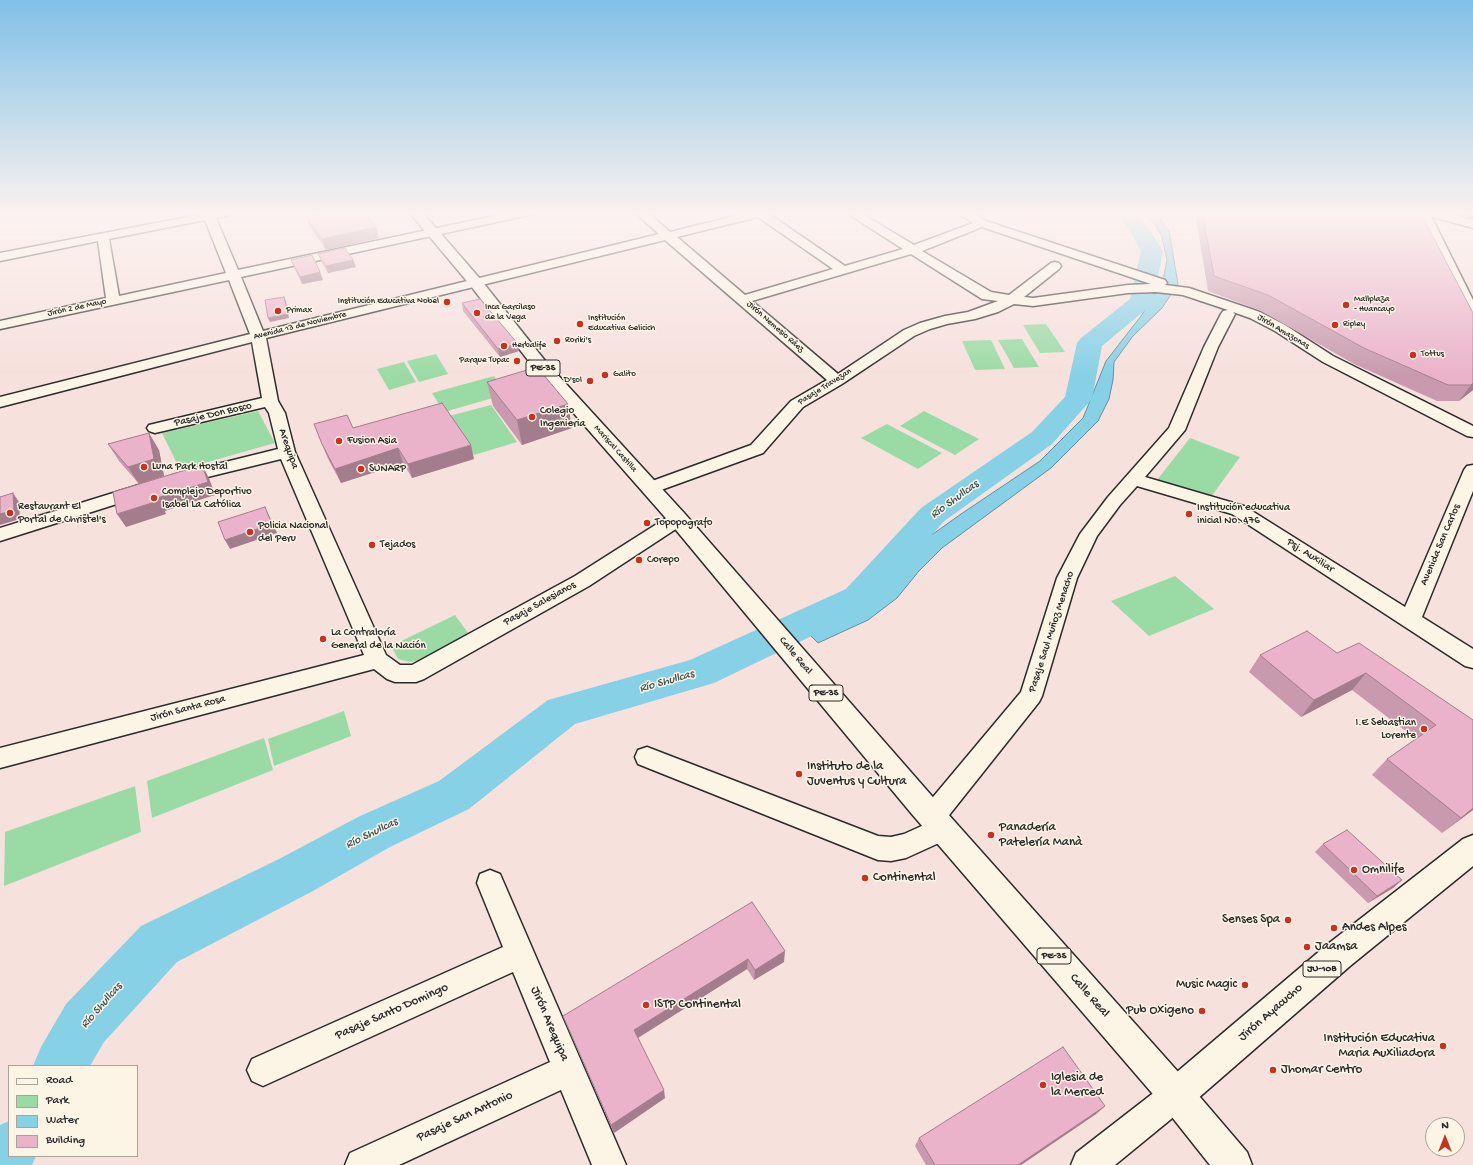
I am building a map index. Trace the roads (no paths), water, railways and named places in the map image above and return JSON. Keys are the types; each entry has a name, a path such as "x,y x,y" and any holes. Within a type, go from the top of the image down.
{"main road":[{"name":"Mariscal Castilla","path":"461,266 476,283 540,365 678,519"},
{"name":"Calle Real","path":"678,519 931,815 1176,1095 1234,1165"},
{"name":"Jirón Ayacucho","path":"1176,1095 1339,954 1473,848"}],"street":[{"path":"108,266 113,300"},
{"name":"Arequipa","path":"229,266 258,336 270,401 277,413 287,452 377,660"},
{"name":"Jirón 2 de Mayo","path":"0,325 274,266"},
{"name":"Avenida 13 de Noviembre","path":"0,402 258,336 544,266"},
{"name":"Jirón Nemesio Ráez","path":"704,266 837,381"},
{"path":"837,266 844,271"},
{"path":"743,300 859,266"},
{"name":"Jirón Amazonas","path":"939,266 986,296 1011,300 1033,302 1139,288 1164,289 1208,298 1255,315 1280,328 1328,359 1473,432"},
{"name":"Pasaje Travezan","path":"650,488 757,449 797,404 837,381 909,333 945,320 970,316 993,309 1011,300 1055,266"},
{"path":"1109,266 1184,292"},
{"path":"1450,266 1473,314"},
{"name":"Pasaje Saul Muñoz Menacho","path":"931,815 1032,696 1067,578 1090,534 1114,501 1177,430 1211,347 1228,314"},
{"name":"Pasaje Don Bosco","path":"155,428 270,401"},
{"path":"0,535 159,485 287,452"},
{"name":"Avenida San Carlos","path":"1410,620 1473,470"},
{"name":"Psj. Auxiliar","path":"1134,479 1238,510 1473,660"},
{"name":"Pasaje Salesianos","path":"377,660 395,673 416,673 582,581 678,519"},
{"name":"Jirón Santa Rosa","path":"0,758 377,660"},
{"path":"647,757 878,848 891,849 906,846 931,815"},
{"name":"Jirón Arequipa","path":"490,883 609,1165"},
{"name":"Pasaje Santo Domingo","path":"264,1070 520,954"},
{"name":"Pasaje San Antonio","path":"362,1165 569,1070"},
{"name":"Jirón Ayacucho","path":"1088,1165 1176,1095"}],"water":[{"path":"1166,266 1175,266 1178,284 1162,308 1133,336 1114,362 1113,380 1109,399 1098,421 1051,468 942,548 919,571 897,598 868,620 818,643 804,629 849,594 961,514 1040,461 1083,418 1106,361 1141,316 1163,281"}],"waterway":[{"name":"Río Shullcas","path":"61,1065 85,1023 159,944 296,875 374,832 454,795 562,712 700,672 859,598 932,515 1042,438 1078,399 1090,343 1141,302 1149,266"},
{"name":"Río Shullcas","path":"0,1165 8,1152"}],"place":[{"name":"Institución Educativa Nobel","path":"447,302"},
{"name":"Mallplaza - Huancayo","path":"1346,305"},
{"name":"Primax","path":"278,311"},
{"name":"Inca Garcilaso de la Vega","path":"477,313"},
{"name":"Institución Educativa Gelicich","path":"580,324"},
{"name":"Ripley","path":"1335,325"},
{"name":"Roriki's","path":"557,341"},
{"name":"Herbalife","path":"504,346"},
{"name":"Tottus","path":"1413,355"},
{"name":"Parque Tupac","path":"517,361"},
{"name":"Galito","path":"605,375"},
{"name":"D'sol","path":"590,381"},
{"name":"Colegio Ingenieria","path":"532,417"},
{"name":"Fusion Asia","path":"339,441"},
{"name":"Luna Park Hostal","path":"144,467"},
{"name":"SUNARP","path":"361,469"},
{"name":"Complejo Deportivo Isabel La Católica","path":"154,498"},
{"name":"Restaurant El Portal de Christel's","path":"10,513"},
{"name":"Institución educativa inicial No. 476","path":"1189,514"},
{"name":"Topopografo","path":"647,523"},
{"name":"Policia Nacional del Peru","path":"250,532"},
{"name":"Tejados","path":"372,545"},
{"name":"Corepo","path":"639,560"},
{"name":"La Contraloría General de la Nación","path":"323,639"},
{"name":"I.E Sebastian Lorente","path":"1424,729"},
{"name":"Instituto de la Juventus y Cultura","path":"799,774"},
{"name":"Panadería Patelería Manà","path":"991,835"},
{"name":"Omnilife","path":"1354,870"},
{"name":"Continental","path":"865,878"},
{"name":"Senses Spa","path":"1288,920"},
{"name":"Andes Alpes","path":"1334,928"},
{"name":"Jaamsa","path":"1307,947"},
{"name":"Music Magic","path":"1245,985"},
{"name":"ISTP Continental","path":"646,1005"},
{"name":"Pub Oxigeno","path":"1202,1011"},
{"name":"Institución Educativa Maria Auxiliadora","path":"1443,1046"},
{"name":"Jhomar Centro","path":"1273,1070"},
{"name":"Iglesia de la Merced","path":"1043,1085"}]}
